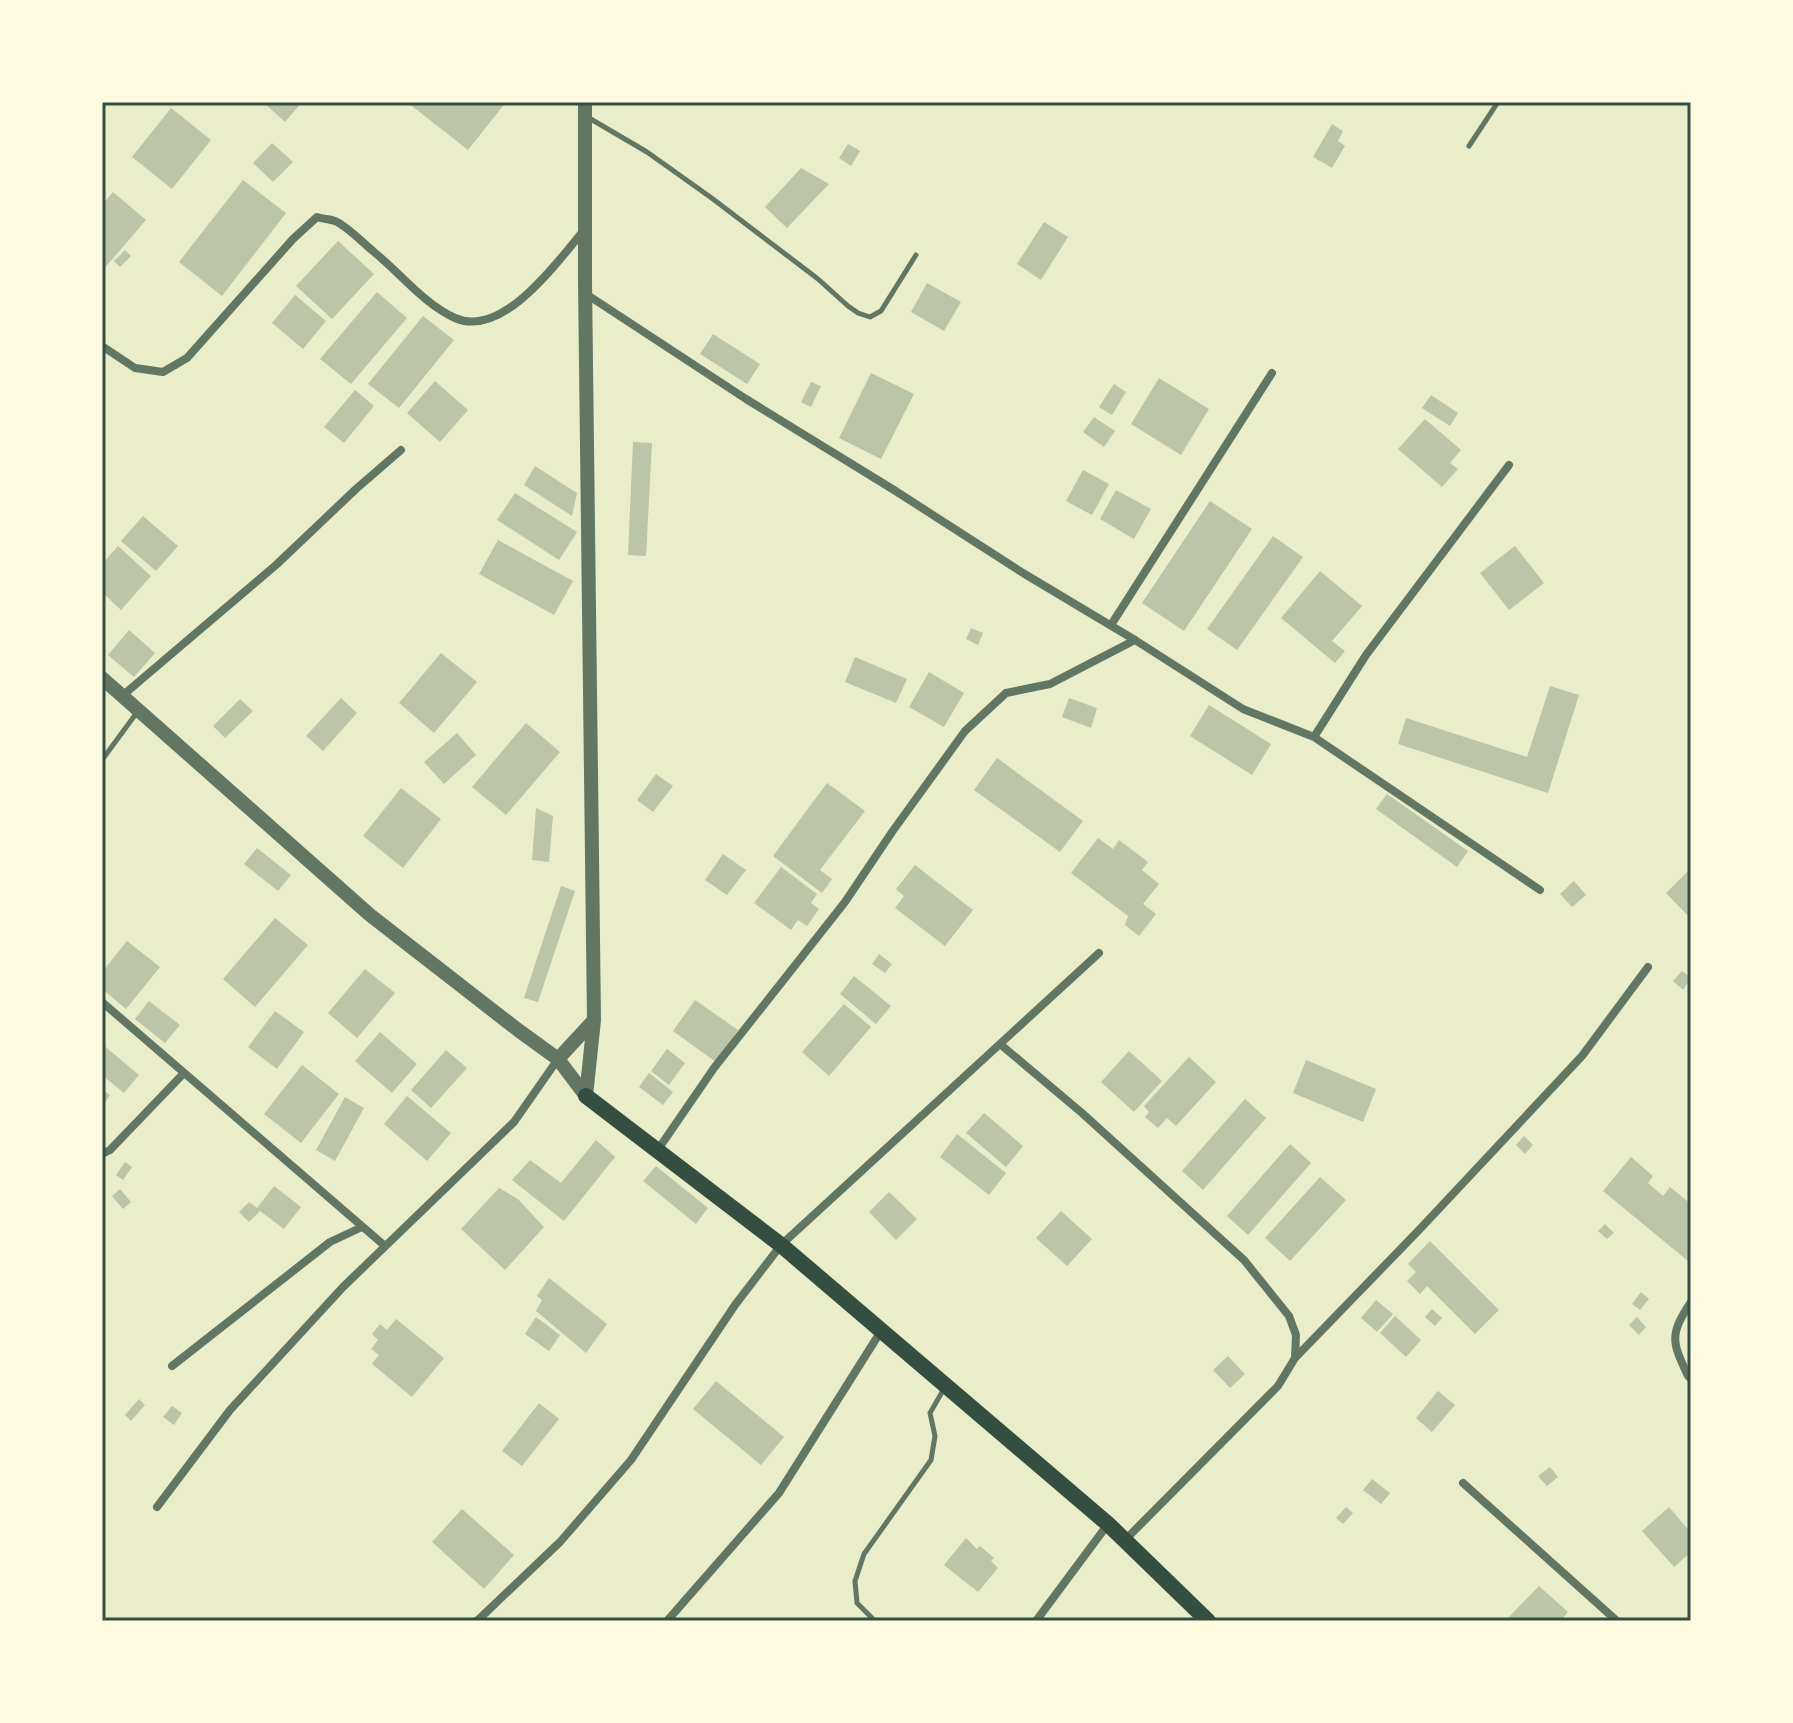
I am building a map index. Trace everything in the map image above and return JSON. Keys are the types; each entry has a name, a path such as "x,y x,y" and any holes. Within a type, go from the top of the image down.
{"main road":[{"path":"586,1096 781,1245 1108,1524 1208,1621"}],"street":[{"path":"585,109 594,1020 586,1096"},
{"path":"102,346 135,368 163,372 187,358 293,239 317,217 337,222 438,307 457,319 481,322 535,289 585,229"},
{"path":"585,293 746,399 1243,709 1314,737 1540,890"},
{"path":"1111,625 1272,373"},
{"path":"122,696 276,565 401,450"},
{"path":"1314,737 1366,655 1509,465"},
{"path":"657,1151 714,1068 845,902 965,731 1006,693 1050,684 1135,640"},
{"path":"102,678 370,915 558,1059 586,1096"},
{"path":"477,1621 560,1542 631,1460 735,1305 781,1245 1099,953"},
{"path":"1124,1540 1278,1386 1295,1358 1582,1056 1648,967"},
{"path":"104,1008 385,1246"},
{"path":"157,1507 230,1410 343,1287 514,1122 558,1059 594,1020"},
{"path":"1000,1044 1082,1113 1244,1260 1289,1316 1296,1335 1295,1358"},
{"path":"102,1154 110,1150 184,1073"},
{"path":"172,1366 330,1242 362,1227"},
{"path":"1691,1302 1676,1327 1674,1347 1691,1379"},
{"path":"667,1621 779,1493 882,1331"},
{"path":"1463,1483 1617,1621"},
{"path":"1036,1621 1108,1524"}],"lane":[{"path":"1469,146 1498,102"},
{"path":"585,109 713,199 858,313 870,317 881,311 916,255"},
{"path":"102,760 138,710"},
{"path":"875,1621 857,1603 855,1581 864,1554 931,1460 935,1436 930,1413 946,1386"}],"building":[{"path":"263,102 302,102 285,122"},
{"path":"407,102 506,102 468,150"},
{"path":"171,108 211,140 172,189 132,157"},
{"path":"1332,124 1343,131 1338,141 1345,146 1332,168 1313,157"},
{"path":"272,143 293,162 273,182 253,163"},
{"path":"848,144 860,151 851,166 839,158"},
{"path":"801,168 829,184 787,228 765,207"},
{"path":"243,180 286,213 222,296 179,262"},
{"path":"113,192 146,220 102,271 102,205"},
{"path":"1044,222 1068,237 1041,280 1017,264"},
{"path":"338,241 374,274 332,319 296,286"},
{"path":"125,250 131,256 120,267 114,261"},
{"path":"927,283 961,302 944,331 911,312"},
{"path":"377,292 407,318 351,384 320,359"},
{"path":"295,295 326,321 303,349 272,323"},
{"path":"423,316 454,340 399,408 368,384"},
{"path":"713,334 760,364 747,384 700,354"},
{"path":"871,373 914,394 881,459 839,438"},
{"path":"1159,378 1209,409 1181,455 1131,424"},
{"path":"435,381 468,410 440,442 407,413"},
{"path":"811,382 821,386 811,407 801,402"},
{"path":"1114,384 1126,392 1112,415 1099,407"},
{"path":"355,390 374,406 344,443 324,427"},
{"path":"1431,395 1458,413 1450,426 1422,408"},
{"path":"1094,417 1115,431 1104,447 1083,432"},
{"path":"1425,419 1461,450 1450,463 1458,469 1442,487 1398,449"},
{"path":"633,442 652,443 646,556 628,555"},
{"path":"535,466 577,493 572,516 524,485"},
{"path":"1083,470 1109,484 1092,515 1066,501"},
{"path":"1116,490 1151,509 1134,539 1100,519"},
{"path":"515,493 577,532 559,560 497,520"},
{"path":"1210,501 1252,529 1184,631 1142,603"},
{"path":"143,516 178,546 156,571 121,541"},
{"path":"1273,536 1303,557 1237,650 1207,629"},
{"path":"498,540 573,581 554,615 479,574"},
{"path":"118,546 151,576 121,610 102,592 102,564"},
{"path":"1515,546 1544,583 1509,610 1480,573"},
{"path":"1320,571 1362,606 1332,641 1345,651 1335,663 1281,618"},
{"path":"971,628 983,633 978,645 966,639"},
{"path":"129,630 155,653 134,677 108,655"},
{"path":"441,653 477,682 434,733 399,703"},
{"path":"855,657 907,679 896,703 845,682"},
{"path":"929,672 964,693 944,727 909,707"},
{"path":"1550,686 1579,695 1548,793 1398,744 1406,718 1527,757"},
{"path":"341,698 357,713 323,751 306,736"},
{"path":"1069,698 1097,708 1091,728 1062,717"},
{"path":"240,699 253,711 225,738 213,726"},
{"path":"1209,705 1271,744 1252,775 1190,736"},
{"path":"526,723 560,752 506,815 472,787"},
{"path":"457,733 476,755 444,784 424,762"},
{"path":"997,758 1083,821 1060,852 974,790"},
{"path":"656,774 673,786 653,812 637,800"},
{"path":"827,783 865,811 820,870 832,879 822,893 773,856"},
{"path":"401,788 441,819 403,868 363,836"},
{"path":"1387,794 1468,851 1457,867 1376,809"},
{"path":"536,808 553,816 549,862 532,860"},
{"path":"1098,838 1113,849 1119,840 1148,862 1142,870 1159,884 1143,904 1156,914 1139,936 1125,925 1128,916 1071,873"},
{"path":"257,848 291,875 278,891 244,864"},
{"path":"723,854 746,870 727,895 705,880"},
{"path":"915,865 973,910 945,946 895,908 904,896 896,889"},
{"path":"781,867 817,894 811,903 819,909 807,926 798,920 791,930 754,903"},
{"path":"1691,868 1691,919 1666,893"},
{"path":"1574,881 1586,895 1572,907 1560,894"},
{"path":"561,886 575,891 538,1002 524,998"},
{"path":"275,918 308,945 255,1007 223,979"},
{"path":"127,941 160,967 126,1009 102,989 102,972"},
{"path":"879,954 892,964 885,973 872,964"},
{"path":"365,969 395,993 357,1038 328,1013"},
{"path":"1682,971 1691,978 1683,990 1673,981"},
{"path":"854,976 891,1006 876,1024 840,994"},
{"path":"695,1000 738,1030 716,1062 673,1031"},
{"path":"149,1001 180,1025 165,1043 135,1019"},
{"path":"844,1004 871,1027 829,1076 802,1052"},
{"path":"275,1011 304,1032 277,1069 248,1047"},
{"path":"380,1032 417,1064 392,1093 355,1061"},
{"path":"102,1044 139,1075 124,1093 102,1075"},
{"path":"667,1049 685,1063 669,1085 651,1071"},
{"path":"446,1050 467,1068 431,1108 411,1090"},
{"path":"1129,1051 1162,1081 1134,1112 1101,1082"},
{"path":"1189,1057 1216,1082 1176,1126 1167,1118 1158,1128 1145,1117 1149,1112 1144,1106"},
{"path":"1306,1060 1376,1089 1363,1122 1293,1093"},
{"path":"302,1065 339,1094 301,1143 264,1114"},
{"path":"649,1073 673,1092 663,1105 639,1087"},
{"path":"102,1089 110,1095 102,1107"},
{"path":"407,1096 451,1133 427,1161 384,1124"},
{"path":"345,1097 364,1108 335,1161 316,1150"},
{"path":"1245,1099 1266,1118 1203,1190 1182,1171"},
{"path":"984,1113 1023,1146 1006,1167 966,1133"},
{"path":"957,1134 1006,1173 989,1195 940,1157"},
{"path":"1524,1136 1533,1145 1525,1154 1516,1145"},
{"path":"596,1140 615,1157 564,1221 512,1180 530,1160 561,1183"},
{"path":"1290,1144 1311,1163 1248,1235 1227,1216"},
{"path":"1631,1157 1653,1176 1648,1183 1663,1196 1670,1187 1691,1204 1691,1257 1688,1261 1603,1191"},
{"path":"125,1162 132,1167 123,1180 116,1175"},
{"path":"656,1166 708,1208 696,1224 643,1181"},
{"path":"1320,1177 1346,1200 1290,1261 1265,1238"},
{"path":"274,1186 301,1207 284,1229 260,1211 249,1222 239,1212 249,1202 257,1208"},
{"path":"499,1188 518,1199 544,1227 505,1270 461,1229"},
{"path":"120,1189 131,1202 123,1209 112,1196"},
{"path":"889,1192 917,1219 896,1240 869,1212"},
{"path":"1061,1211 1092,1239 1067,1266 1036,1238"},
{"path":"1605,1224 1614,1233 1607,1239 1598,1231"},
{"path":"1430,1241 1499,1310 1475,1334 1427,1286 1420,1294 1407,1281 1416,1272 1408,1264"},
{"path":"549,1278 607,1324 586,1353 536,1311 542,1300 537,1296"},
{"path":"1641,1292 1649,1299 1640,1310 1632,1304"},
{"path":"1376,1300 1393,1314 1377,1332 1361,1318"},
{"path":"1432,1309 1442,1318 1435,1326 1425,1317"},
{"path":"1395,1316 1421,1340 1406,1357 1380,1333"},
{"path":"536,1317 560,1335 549,1351 525,1334"},
{"path":"1637,1317 1646,1327 1639,1335 1629,1325"},
{"path":"396,1319 444,1358 412,1397 372,1364 379,1355 371,1349 378,1340 372,1334 380,1324 387,1330"},
{"path":"1228,1356 1245,1374 1230,1388 1213,1370"},
{"path":"716,1381 784,1437 761,1465 693,1409"},
{"path":"1438,1391 1455,1405 1432,1432 1416,1418"},
{"path":"139,1399 145,1405 131,1421 125,1415"},
{"path":"539,1403 559,1419 522,1466 502,1451"},
{"path":"172,1406 182,1413 174,1425 163,1417"},
{"path":"1550,1467 1558,1477 1547,1486 1538,1476"},
{"path":"1372,1479 1390,1493 1381,1504 1363,1490"},
{"path":"1346,1507 1353,1513 1343,1524 1336,1518"},
{"path":"1669,1507 1691,1533 1691,1552 1674,1567 1642,1531"},
{"path":"462,1509 514,1555 484,1589 432,1542"},
{"path":"966,1538 977,1549 980,1546 994,1558 991,1561 998,1568 978,1592 944,1565"},
{"path":"1539,1586 1568,1612 1560,1621 1505,1621"}]}
